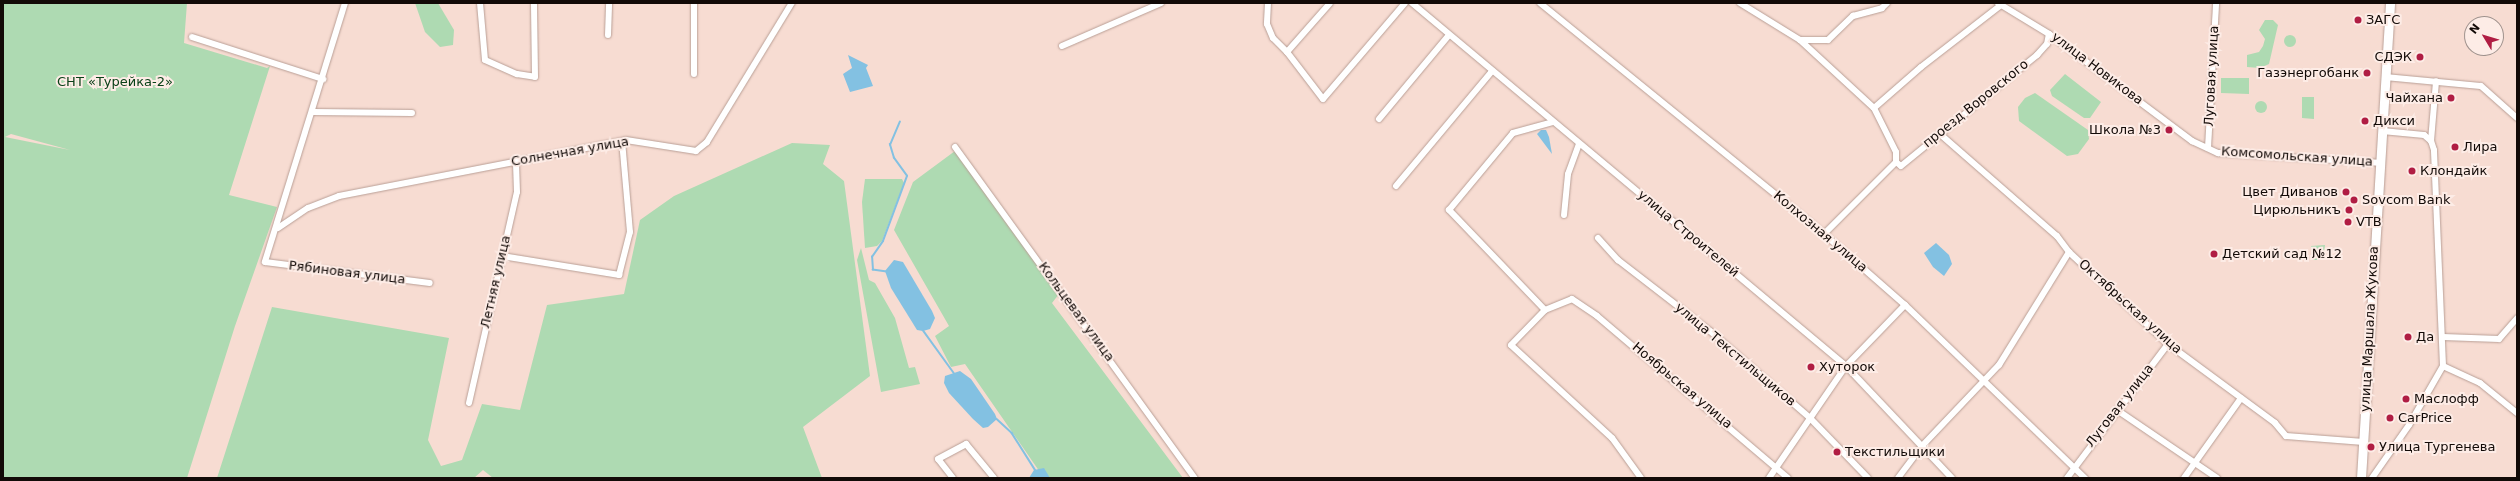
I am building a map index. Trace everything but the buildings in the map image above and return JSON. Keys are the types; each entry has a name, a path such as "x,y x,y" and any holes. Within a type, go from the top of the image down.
{"main road":[{"name":"улица Маршала Жукова","path":"2361,478 2390,3"}],"street":[{"path":"278,228 345,3"},
{"path":"480,3 485,60 517,74 535,77 534,3"},
{"path":"608,35 609,3"},
{"path":"694,3 694,74"},
{"name":"Солнечная улица","path":"278,228 308,208 339,196 622,141 696,151 707,142 792,3"},
{"path":"1062,46 1161,3"},
{"path":"1268,3 1267,24 1273,38 1287,52 1323,99 1405,3"},
{"path":"1287,52 1330,3"},
{"name":"улица Строителей","path":"1412,3 1846,366 1952,478"},
{"name":"Колхозная улица","path":"1540,3 1824,234 1905,305 1984,383 2085,478"},
{"path":"1800,40 1828,40 1853,16 1882,8 1887,3"},
{"name":"Луговая улица","path":"2208,148 2216,3"},
{"path":"1742,4 1800,40 1874,108 1896,152 1896,162 1824,234"},
{"path":"1874,108 1921,67 2000,4"},
{"name":"улица Новикова","path":"2000,4 2049,34 2192,141"},
{"name":"проезд Воровского","path":"1896,162 1901,166 2037,55 2047,44 2049,34"},
{"path":"1379,119 1449,35"},
{"path":"192,37 323,79"},
{"path":"1396,186 1492,71"},
{"path":"2385,77 2481,86 2517,118"},
{"path":"2372,478 2409,425 2443,366 2443,337 2434,150 2431,141 2436,81"},
{"path":"313,112 412,113"},
{"path":"1553,122 1514,133 1449,210 1545,310 1511,344 1612,438 1641,478"},
{"path":"2382,132 2424,135 2431,141"},
{"name":"Октябрьская улица","path":"1940,134 2057,236 2069,252 2168,344 2275,423 2286,436 2364,442"},
{"path":"502,256 619,275 630,232 622,141"},
{"name":"Комсомольская улица","path":"2192,141 2218,153 2380,163"},
{"path":"1564,215 1568,174 1579,144"},
{"name":"Кольцевая улица","path":"955,147 1195,478"},
{"name":"Летняя улица","path":"469,403 517,192 516,161"},
{"name":"Рябиновая улица","path":"278,228 265,262 430,283"},
{"name":"улица Текстильщиков","path":"1598,238 1618,260 1710,331 1810,418 1868,478"},
{"path":"1898,478 1922,446 1984,383 1999,365 2069,252"},
{"name":"Ноябрьская улица","path":"1545,310 1572,299 1603,321 1779,468 1788,478"},
{"path":"1770,478 1779,468 1810,418 1846,366 1905,305"},
{"path":"2443,337 2498,339 2517,318"},
{"name":"Луговая улица","path":"2067,478 2073,468 2168,344"},
{"path":"2443,366 2480,383 2517,413"},
{"path":"2184,478 2241,398"},
{"path":"2117,410 2217,478"},
{"path":"953,478 938,459 966,444 994,478"}],"green space":[{"name":"СНТ «Турейка-2»","path":"3,3 187,3 184,43 267,68 270,66 229,195 277,207 235,326 187,478 3,478","holes":["11,134 70,150 5,137"]},
{"path":"415,3 438,3 454,30 453,45 440,47 425,32"},
{"path":"2265,20 2273,20 2278,25 2269,64 2260,68 2247,67 2247,55 2259,52 2263,46 2265,39 2259,30"},
{"path":"2288,35 2292,35 2296,41 2292,47 2288,47 2284,43 2284,39"},
{"path":"2065,74 2101,102 2090,118 2084,118 2052,96 2050,90"},
{"path":"2221,78 2249,78 2249,94 2221,93"},
{"path":"2035,93 2088,130 2089,139 2078,154 2067,156 2019,121 2018,107 2025,98"},
{"path":"2302,97 2314,97 2314,119 2302,118"},
{"path":"2263,101 2266,102 2266,112 2259,113 2256,112 2255,105 2256,102"},
{"path":"792,143 830,145 823,164 844,181 870,376 803,427 822,478 493,478 483,470 474,478 217,478 272,307 449,338 428,440 441,466 462,460 482,404 520,410 547,305 624,294 640,220 674,196"},
{"path":"955,151 1059,294 1052,303 1183,478 1044,478 965,364 951,367 935,336 949,326 894,230 913,182"},
{"path":"865,179 902,179 904,183 882,241 877,246 865,248 862,202"},
{"path":"2325,245 2323,260 2311,260 2311,246"},
{"path":"861,248 869,280 875,283 895,318 909,368 915,367 920,384 881,392 857,260"}],"water":[{"path":"848,55 868,65 866,68 873,86 850,92 843,74 852,68"},
{"path":"1541,130 1546,130 1549,137 1552,154 1537,134"},
{"path":"1936,243 1949,255 1952,264 1944,276 1933,267 1924,253"},
{"path":"894,260 903,262 932,311 935,318 930,329 923,331 917,330 891,288 885,271"},
{"path":"960,371 971,379 995,414 997,419 988,427 983,428 973,419 949,393 944,383 945,376"},
{"path":"1044,468 1050,478 1029,478 1034,470"}],"waterway":[{"path":"887,272 873,270 872,257 883,241 907,176 894,158 890,145 900,122"},
{"path":"923,330 954,373"},
{"path":"997,419 1012,433 1036,471"}],"place":[{"name":"ЗАГС","path":"2358,20"},
{"name":"СДЭК","path":"2420,57"},
{"name":"Газэнергобанк","path":"2367,73"},
{"name":"Чайхана","path":"2451,98"},
{"name":"Дикси","path":"2365,121"},
{"name":"Школа №3","path":"2169,130"},
{"name":"Лира","path":"2455,147"},
{"name":"Клондайк","path":"2412,171"},
{"name":"Цвет Диванов","path":"2346,192"},
{"name":"Sovcom Bank","path":"2354,200"},
{"name":"Цирюльникъ","path":"2349,210"},
{"name":"VTB","path":"2348,222"},
{"name":"Детский сад №12","path":"2214,254"},
{"name":"Да","path":"2408,337"},
{"name":"Хуторок","path":"1811,367"},
{"name":"Маслофф","path":"2406,399"},
{"name":"CarPrice","path":"2390,418"},
{"name":"Улица Тургенева","path":"2371,447"},
{"name":"Текстильщики","path":"1837,452"}]}
